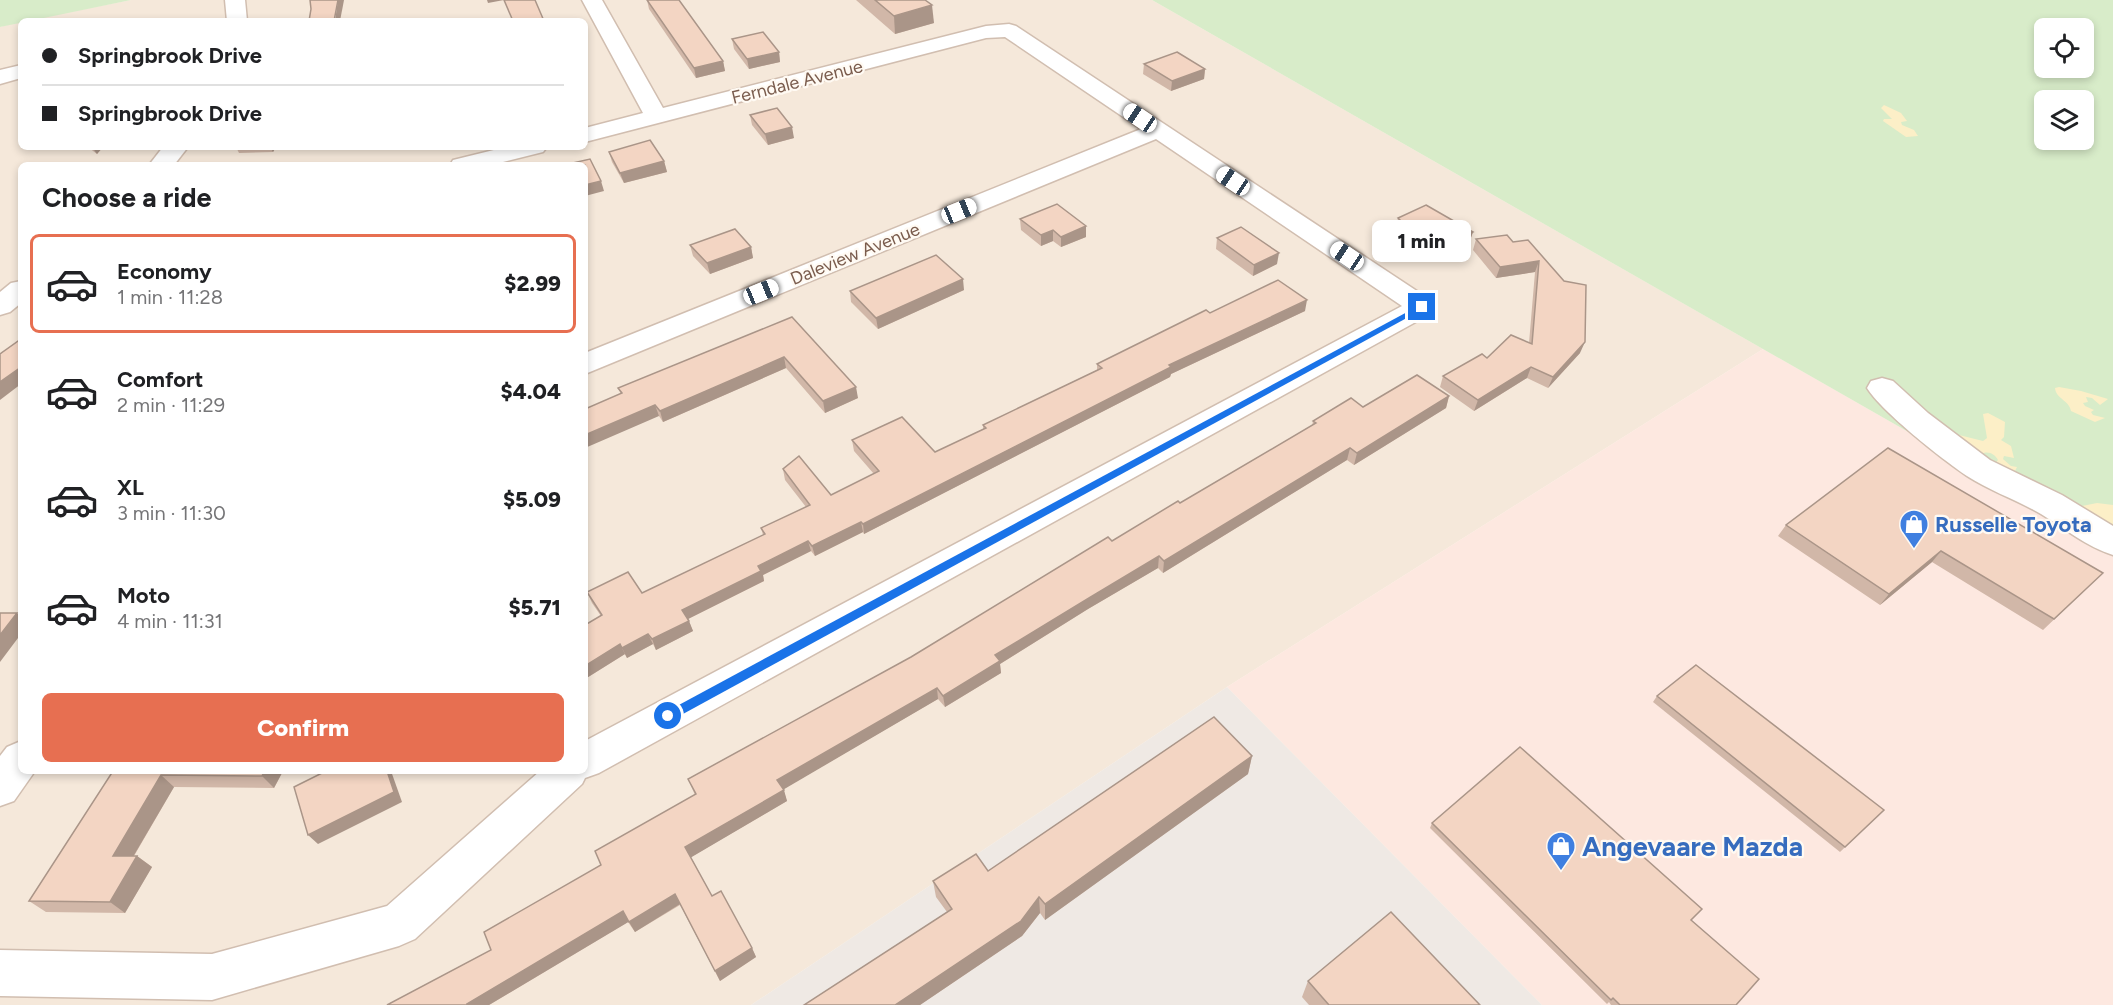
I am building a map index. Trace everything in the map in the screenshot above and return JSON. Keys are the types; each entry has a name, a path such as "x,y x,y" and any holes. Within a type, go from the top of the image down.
{"street":[{"path":"235,0 237,18"},
{"path":"592,0 657,117"},
{"name":"Ferndale Avenue","path":"588,134 986,32 1009,30 1158,130"},
{"path":"0,77 18,72"},
{"path":"588,759 1422,307 1158,130"},
{"name":"Daleview Avenue","path":"588,363 1158,130"},
{"path":"164,162 174,150"},
{"path":"474,162 523,150"},
{"path":"0,306 18,291"},
{"path":"1882,388 1958,453 2113,542"},
{"path":"0,788 18,763"},
{"path":"0,973 212,977 399,924 565,774"}],"shaded area":[{"path":"131,0 1152,0 1763,349 1227,687 751,1005 0,1005 0,27 18,22 18,150 588,150 588,18 38,18"},
{"path":"1763,349 2113,549 2113,1005 1542,1005 1227,687"},
{"path":"1227,687 1542,1005 751,1005"}],"green space":[{"path":"0,0 131,0 44,18 18,18 18,23 0,27"},
{"path":"1152,0 2113,0 2113,549"}],"sand":[{"path":"1884,105 1901,113 1907,121 1901,122 1902,125 1914,130 1918,136 1906,137 1883,121 1892,119 1881,108"},
{"path":"2055,388 2108,399 2100,405 2092,398 2086,397 2088,402 2083,403 2094,410 2091,412 2093,415 2105,418 2095,422 2071,411 2068,404 2056,392"},
{"path":"1988,413 2005,422 2004,437 2001,440 2011,446 2014,458 2004,456 2003,459 2011,466 2017,467 2015,471 1995,464 1998,460 1993,454 1986,452 1981,454 1955,434 1983,441 1987,438 1983,414"},
{"path":"2097,503 2113,505 2113,524 2102,521 2077,507"}],"building":[{"path":"310,0 338,0 335,18 310,18"},
{"path":"504,0 535,0 543,18 512,18"},
{"path":"647,0 679,0 723,61 694,68"},
{"path":"875,0 925,0 932,5 894,16"},
{"path":"763,32 779,52 747,59 732,39"},
{"path":"1177,52 1205,69 1172,81 1144,64"},
{"path":"777,108 792,127 765,134 750,115"},
{"path":"650,140 664,161 620,173 609,152"},
{"path":"590,159 601,181 588,184 588,162 577,162"},
{"path":"1057,204 1086,226 1061,237 1053,230 1041,235 1020,219"},
{"path":"1426,205 1473,232 1440,249 1410,230 1398,218"},
{"path":"1241,227 1279,253 1254,265 1217,238"},
{"path":"735,229 751,247 707,263 690,245"},
{"path":"1507,235 1513,242 1528,240 1564,281 1586,285 1585,342 1553,377 1531,367 1478,400 1443,376 1482,354 1487,358 1511,335 1532,344 1539,261 1500,267 1476,239"},
{"path":"936,255 963,279 876,318 850,291"},
{"path":"1278,280 1307,300 1169,365 1171,367 863,524 861,522 812,546 808,541 758,566 761,571 682,610 689,621 652,639 648,634 622,648 620,644 588,664 588,623 602,615 588,592 628,572 642,593 765,534 761,528 810,505 783,469 799,456 831,495 879,471 852,440 902,417 935,452 986,428 983,425 1102,368 1097,364 1206,310 1210,313"},
{"path":"792,317 856,387 823,401 784,357 660,411 655,405 588,434 588,408 622,393 618,388"},
{"path":"18,341 18,369 0,382 0,354"},
{"path":"1417,375 1449,396 1357,453 1350,448 1164,561 1159,556 995,655 1000,661 943,696 937,688 777,780 784,790 685,847 712,896 721,891 752,948 715,971 675,894 629,922 623,911 468,1005 387,1005 491,950 484,932 601,865 595,851 696,794 688,779 911,657 1108,537 1112,541 1178,501 1180,503 1316,423 1313,421 1351,398 1363,407"},
{"name":"Russelle Toyota","path":"1888,448 2103,573 2054,619 1941,551 1889,594 1786,525"},
{"path":"0,613 17,613 0,635"},
{"path":"1696,665 1884,810 1845,847 1657,696"},
{"path":"1214,717 1252,756 1045,904 1039,897 1021,921 895,1005 804,1005 952,909 933,881 976,854 988,871"},
{"name":"Angevaare Mazda","path":"1520,747 1702,909 1691,920 1759,979 1736,1005 1620,1005 1613,998 1611,1000 1432,823"},
{"path":"111,774 263,774 262,776 161,775 113,856 137,856 110,902 29,901"},
{"path":"320,774 388,774 394,792 308,835 294,787"},
{"path":"1391,912 1480,1005 1329,1005 1308,981"}],"place":[{"name":"Russelle Toyota","path":"1914,550"},
{"name":"Angevaare Mazda","path":"1561,872"}],"route":[{"path":"668,716 1422,307"}]}
